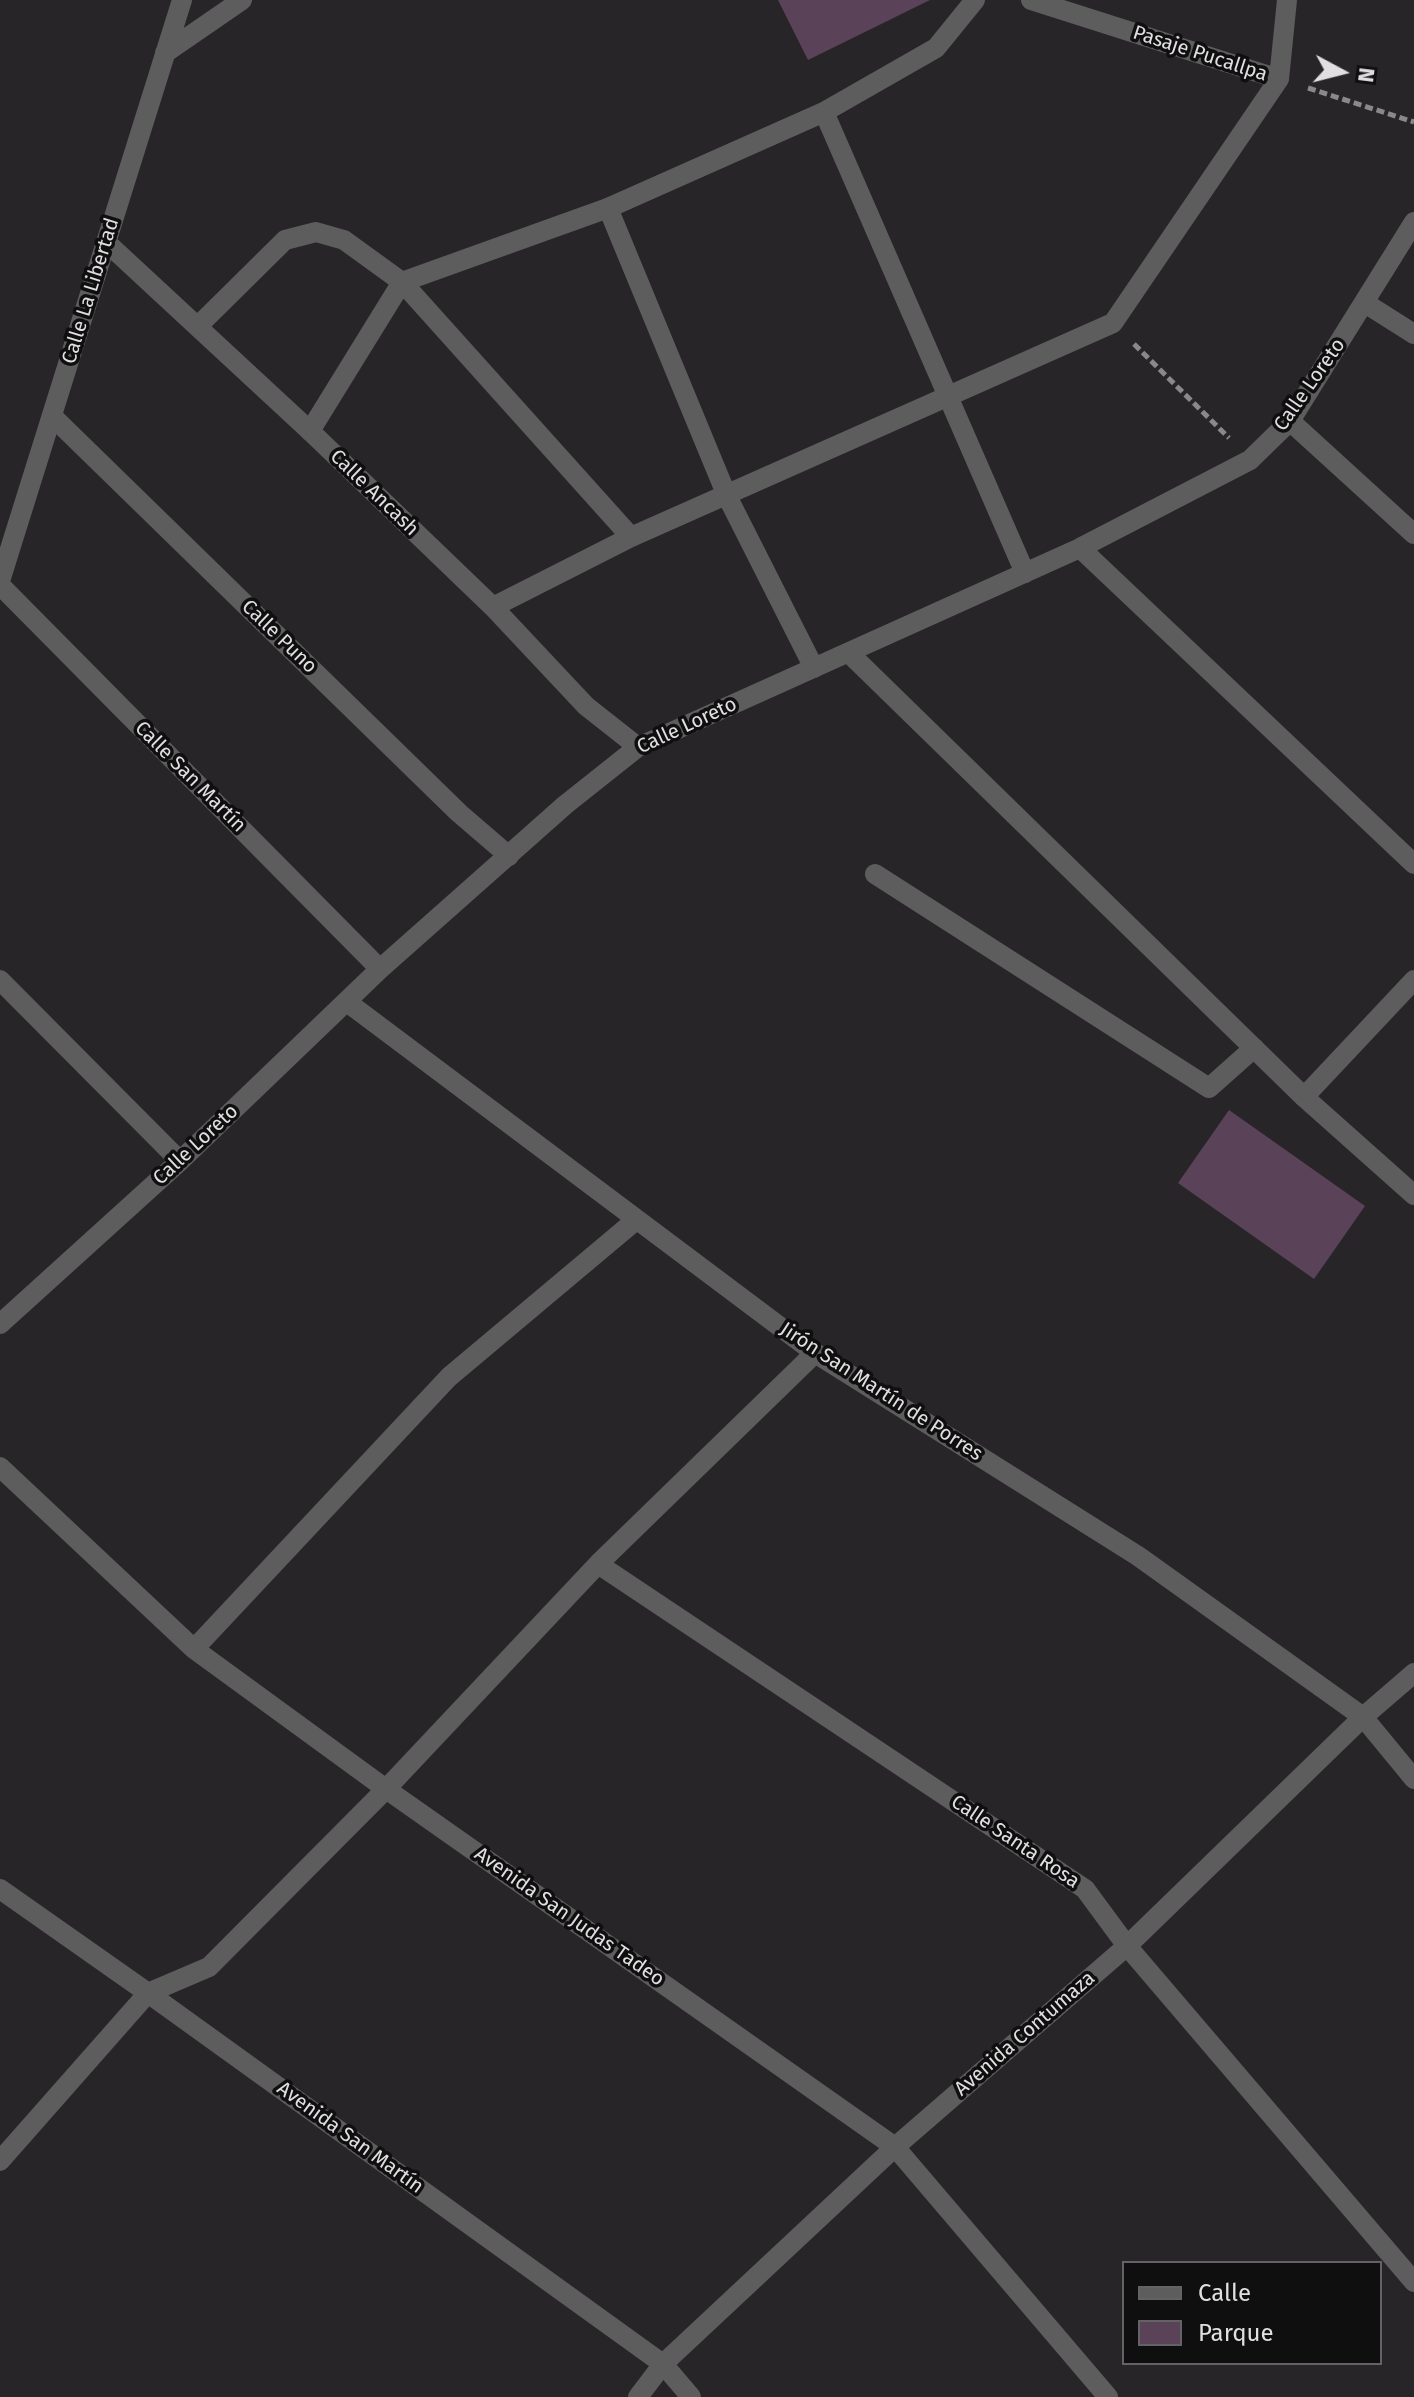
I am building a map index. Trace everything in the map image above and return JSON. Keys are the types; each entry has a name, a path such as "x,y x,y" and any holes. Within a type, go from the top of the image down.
{"street":[{"name":"Calle La Libertad","path":"0,583 182,0"},
{"path":"165,53 242,0"},
{"path":"310,431 402,282 608,208 824,112 936,48 975,0"},
{"name":"Pasaje Pucallpa","path":"1031,0 1279,79"},
{"path":"493,607 631,537 1113,323 1279,79 1287,0"},
{"path":"824,112 1025,573"},
{"path":"608,208 727,496 814,668"},
{"name":"Calle Loreto","path":"0,1324 180,1161 380,969 565,805 638,747 1080,548 1250,460 1290,421 1414,222"},
{"path":"198,326 285,240 316,232 344,240 402,282 631,537"},
{"name":"Calle Ancash","path":"106,242 310,431 493,607 586,706 638,747"},
{"path":"1365,303 1414,334"},
{"name":"Calle Puno","path":"52,416 459,813 509,856"},
{"path":"1290,421 1414,534"},
{"path":"1080,548 1414,864"},
{"name":"Calle San Martín","path":"0,583 380,969"},
{"path":"849,653 1304,1097 1414,1195"},
{"path":"875,874 1209,1088 1254,1048"},
{"path":"0,980 180,1161"},
{"path":"1304,1097 1414,980"},
{"name":"Jirón San Martín de Porres","path":"347,1002 815,1353 1138,1556 1363,1717 1414,1779"},
{"path":"194,1649 449,1377 636,1220"},
{"path":"0,2161 148,1993 209,1967 386,1789 598,1564 815,1353"},
{"name":"Avenida San Judas Tadeo","path":"0,1467 194,1649 386,1789 895,2147 1108,2397"},
{"name":"Calle Santa Rosa","path":"598,1564 1085,1889 1127,1946 1414,2282"},
{"name":"Avenida Contumaza","path":"638,2397 663,2364 895,2147 1127,1946 1363,1717 1414,1673"},
{"name":"Avenida San Martín","path":"0,1889 663,2364 691,2397"}],"path":[{"name":"Pasaje Pucallpa","path":"1279,79 1414,122"},
{"path":"1113,323 1250,460"}],"green space":[{"path":"778,0 930,0 808,60"},
{"path":"1229,1110 1365,1206 1314,1279 1178,1183"}]}
